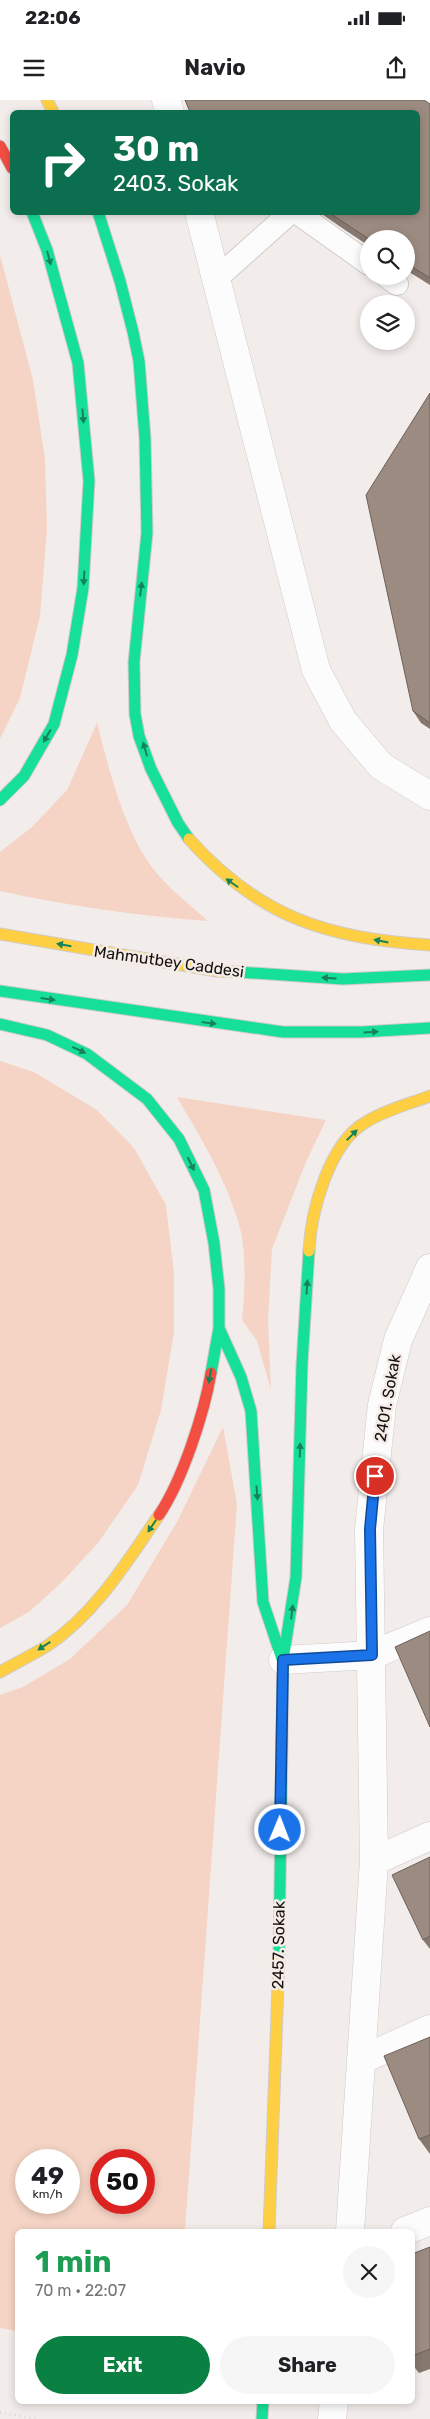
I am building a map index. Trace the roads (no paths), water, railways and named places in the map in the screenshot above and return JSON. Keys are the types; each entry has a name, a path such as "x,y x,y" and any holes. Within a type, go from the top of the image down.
{"main road":[{"path":"0,146 10,164"},
{"path":"0,800 24,776 54,724 72,655 83,588 89,481 78,363 47,250 33,215"},
{"path":"99,215 118,269 138,352 148,508 133,652 135,716 152,774 185,835 228,880 283,916 337,933 394,944 430,945"},
{"name":"Mahmutbey Caddesi","path":"0,934 217,971 343,979 430,975"},
{"path":"0,992 283,1032 362,1032 430,1028"},
{"path":"0,1024 47,1035 87,1054 147,1099 179,1140 204,1190 217,1270 219,1328 207,1395 186,1459 162,1511 124,1567 93,1606 48,1645 0,1672"},
{"path":"283,1660 291,1620 296,1577 302,1364 310,1230 329,1168 338,1149 365,1122 430,1096"},
{"path":"219,1328 241,1377 251,1412 263,1602 283,1660"},
{"name":"2457. Sokak","path":"269,2229 279,1944 283,1660"},
{"path":"262,2404 262,2419"}],"street":[{"path":"200,215 316,670 342,721 381,766 430,796"},
{"name":"2401. Sokak","path":"350,2229 374,1861 370,1529 382,1405 398,1340 430,1268"},
{"path":"283,1660 372,1655 430,1631"},
{"path":"374,1861 430,1836"},
{"path":"361,2060 430,2030"},
{"path":"410,2229 430,2220"},
{"path":"332,2419 334,2404"}],"lane":[{"path":"217,278 288,215"},
{"path":"300,215 360,258"}]}
